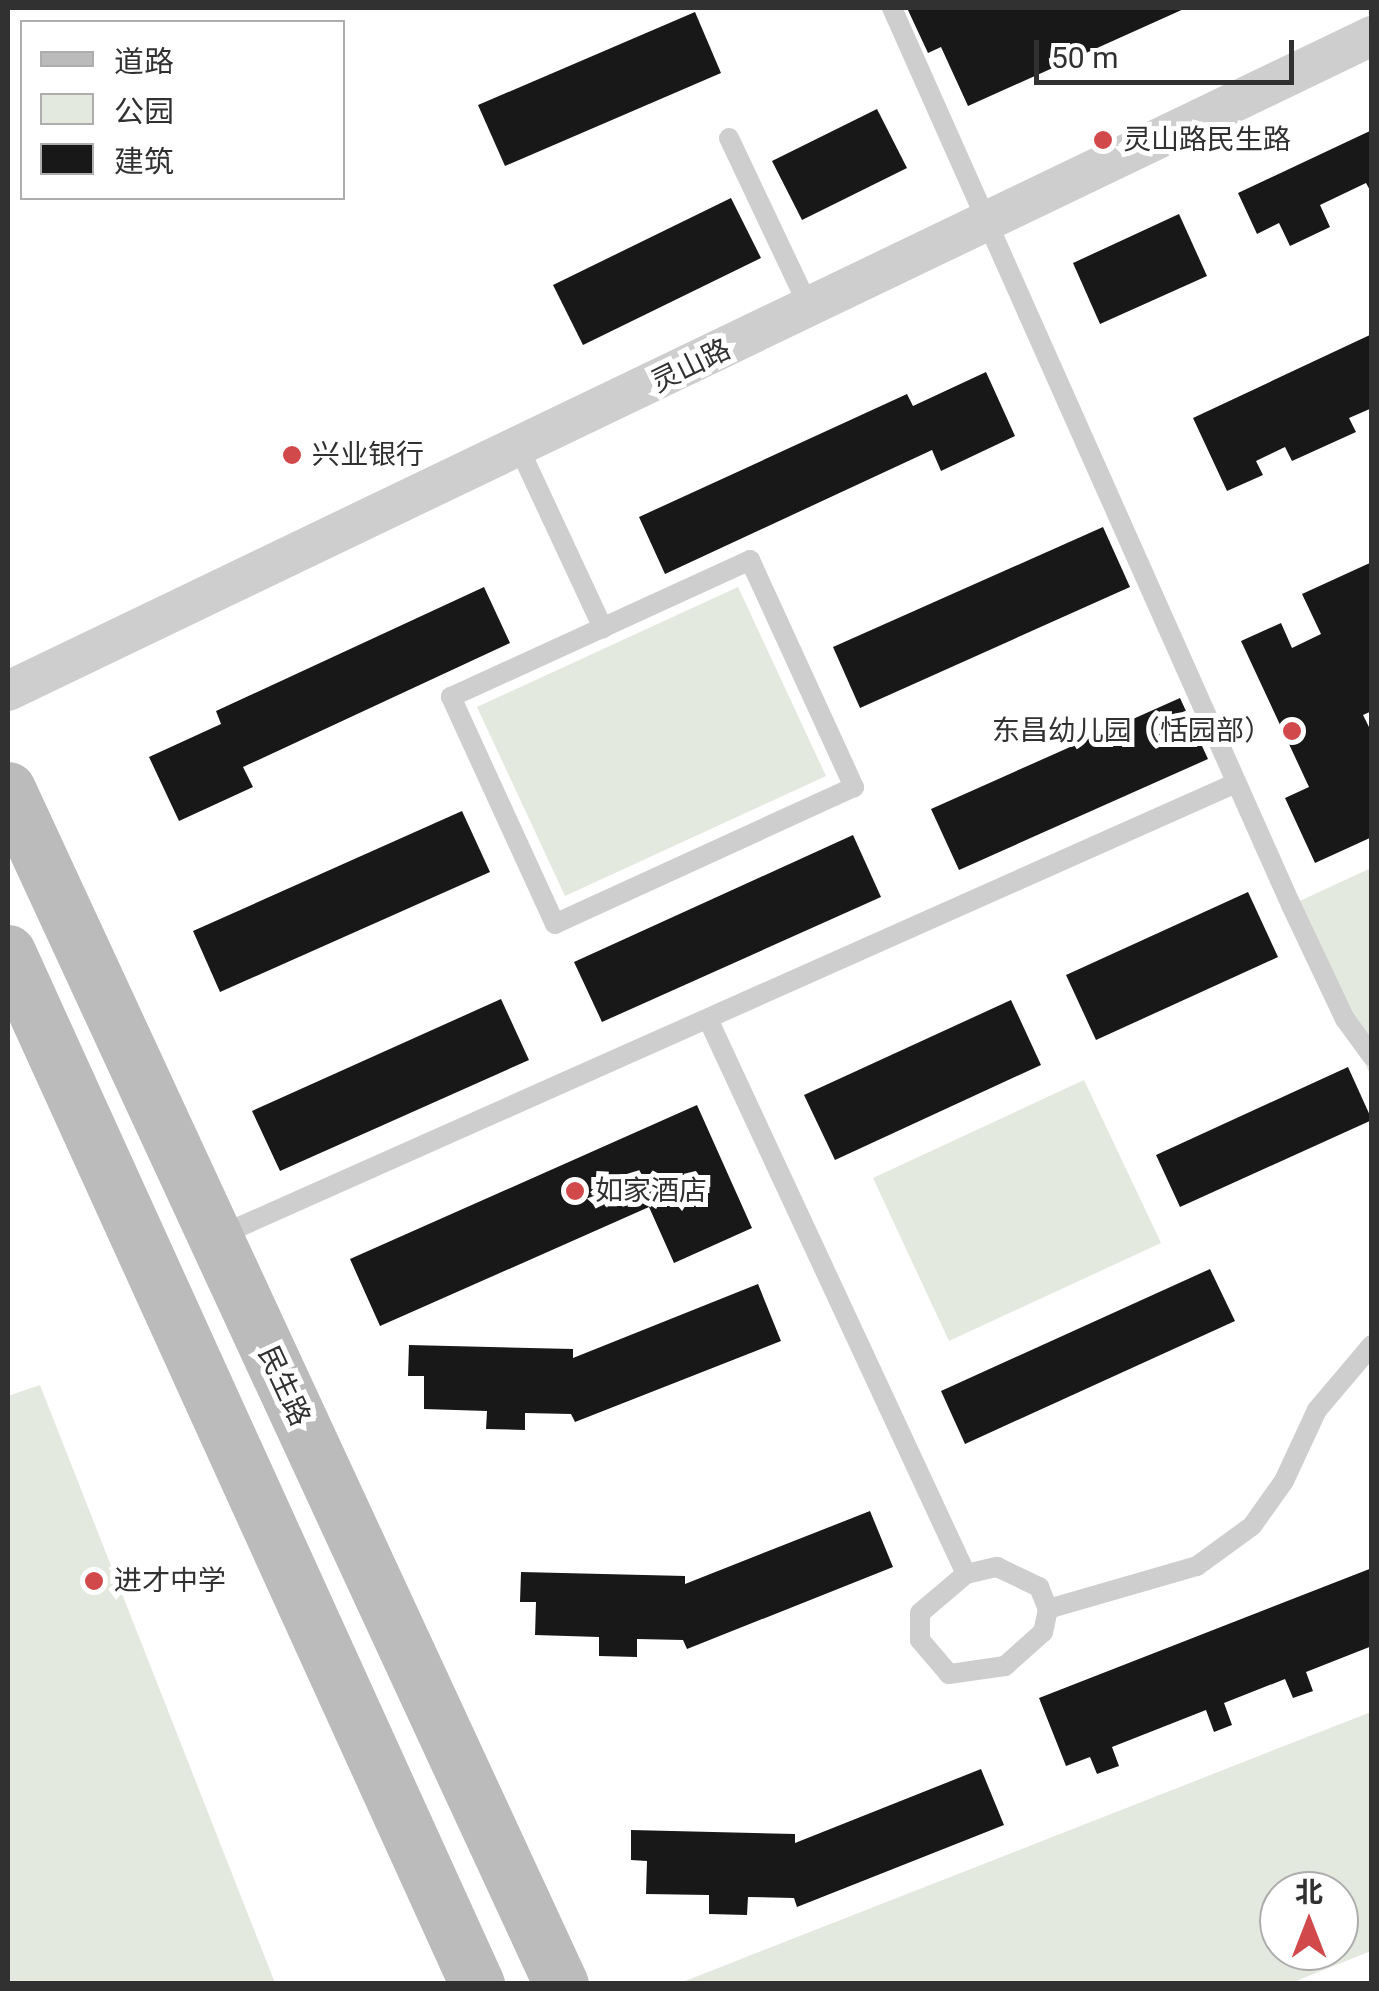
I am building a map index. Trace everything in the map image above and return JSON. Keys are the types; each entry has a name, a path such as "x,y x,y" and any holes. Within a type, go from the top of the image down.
{"main road":[{"name":"民生路","path":"8,790 561,1984"},
{"path":"8,952 477,1984"}],"street":[{"name":"灵山路","path":"8,691 986,225 1372,36"}],"lane":[{"path":"892,8 1236,784 1345,1019 1372,1056"},
{"path":"729,138 810,309"},
{"path":"519,448 602,628"},
{"path":"750,560 854,787 555,924 450,697 602,628 750,560"},
{"path":"216,1238 1236,784"},
{"path":"708,1019 966,1574"},
{"path":"1048,1608 1197,1566 1252,1526 1284,1481 1316,1410 1372,1345"},
{"path":"1021,1572 1048,1608 1029,1652 1005,1666 949,1674 920,1640 920,1613 966,1574 1021,1572"}],"green space":[{"path":"738,587 826,776 565,896 477,707"},
{"path":"1371,868 1371,1076 1291,905"},
{"path":"1084,1080 1161,1243 949,1341 873,1178"},
{"name":"进才中学","path":"40,1385 275,1983 8,1983 8,1396"},
{"path":"1371,1712 1371,1951 1359,1956 1359,1871 1259,1871 1259,1971 1321,1971 1291,1983 680,1983"}],"building":[{"path":"907,8 1186,8 968,106 941,47 928,53"},
{"path":"695,12 721,73 505,166 478,105"},
{"path":"877,109 907,168 802,220 772,161"},
{"path":"1372,130 1372,194 1366,183 1320,205 1330,227 1290,246 1279,223 1257,234 1238,193"},
{"path":"731,198 761,258 583,345 553,285"},
{"path":"1179,214 1207,276 1100,324 1073,263"},
{"path":"1372,334 1372,408 1349,418 1356,432 1292,461 1285,447 1256,461 1263,475 1227,491 1193,418"},
{"path":"986,372 1015,436 941,471 932,450 665,574 639,517 907,394 913,406"},
{"path":"1103,527 1130,587 860,708 833,647"},
{"path":"1372,562 1372,711 1363,715 1372,733 1372,837 1315,863 1285,798 1309,787 1241,641 1281,623 1292,648 1321,634 1302,594"},
{"path":"484,587 510,643 243,767 253,787 179,821 149,757 221,724 216,711"},
{"path":"1180,698 1208,759 959,870 931,809"},
{"path":"462,811 490,872 220,992 193,931"},
{"path":"853,835 881,897 602,1022 574,962"},
{"path":"1248,892 1278,957 1096,1040 1066,975"},
{"path":"501,999 529,1060 280,1171 252,1111"},
{"path":"1011,1000 1041,1065 835,1160 804,1095"},
{"path":"1348,1067 1372,1120 1180,1207 1156,1155"},
{"path":"697,1105 752,1228 674,1263 649,1207 380,1326 350,1259"},
{"path":"1210,1269 1235,1321 965,1444 941,1391"},
{"path":"758,1284 781,1341 575,1422 571,1414 525,1413 525,1430 486,1429 487,1411 424,1409 424,1376 408,1376 409,1345 573,1349 573,1358"},
{"path":"870,1511 893,1567 687,1649 683,1640 637,1639 637,1657 599,1656 599,1637 535,1635 536,1602 520,1602 521,1572 685,1576 685,1584"},
{"path":"1372,1568 1372,1646 1306,1672 1313,1691 1293,1698 1285,1679 1224,1703 1232,1725 1214,1732 1206,1710 1112,1747 1119,1766 1097,1774 1090,1757 1066,1766 1039,1698"},
{"path":"981,1769 1004,1825 797,1907 794,1898 748,1897 747,1915 709,1914 709,1895 646,1894 647,1861 631,1860 631,1830 795,1834 795,1843"}],"place":[{"name":"灵山路民生路","path":"1103,140"},
{"name":"兴业银行","path":"292,455"},
{"name":"东昌幼儿园（恬园部）","path":"1292,731"},
{"name":"如家酒店","path":"575,1191"},
{"name":"进才中学","path":"94,1581"}]}
